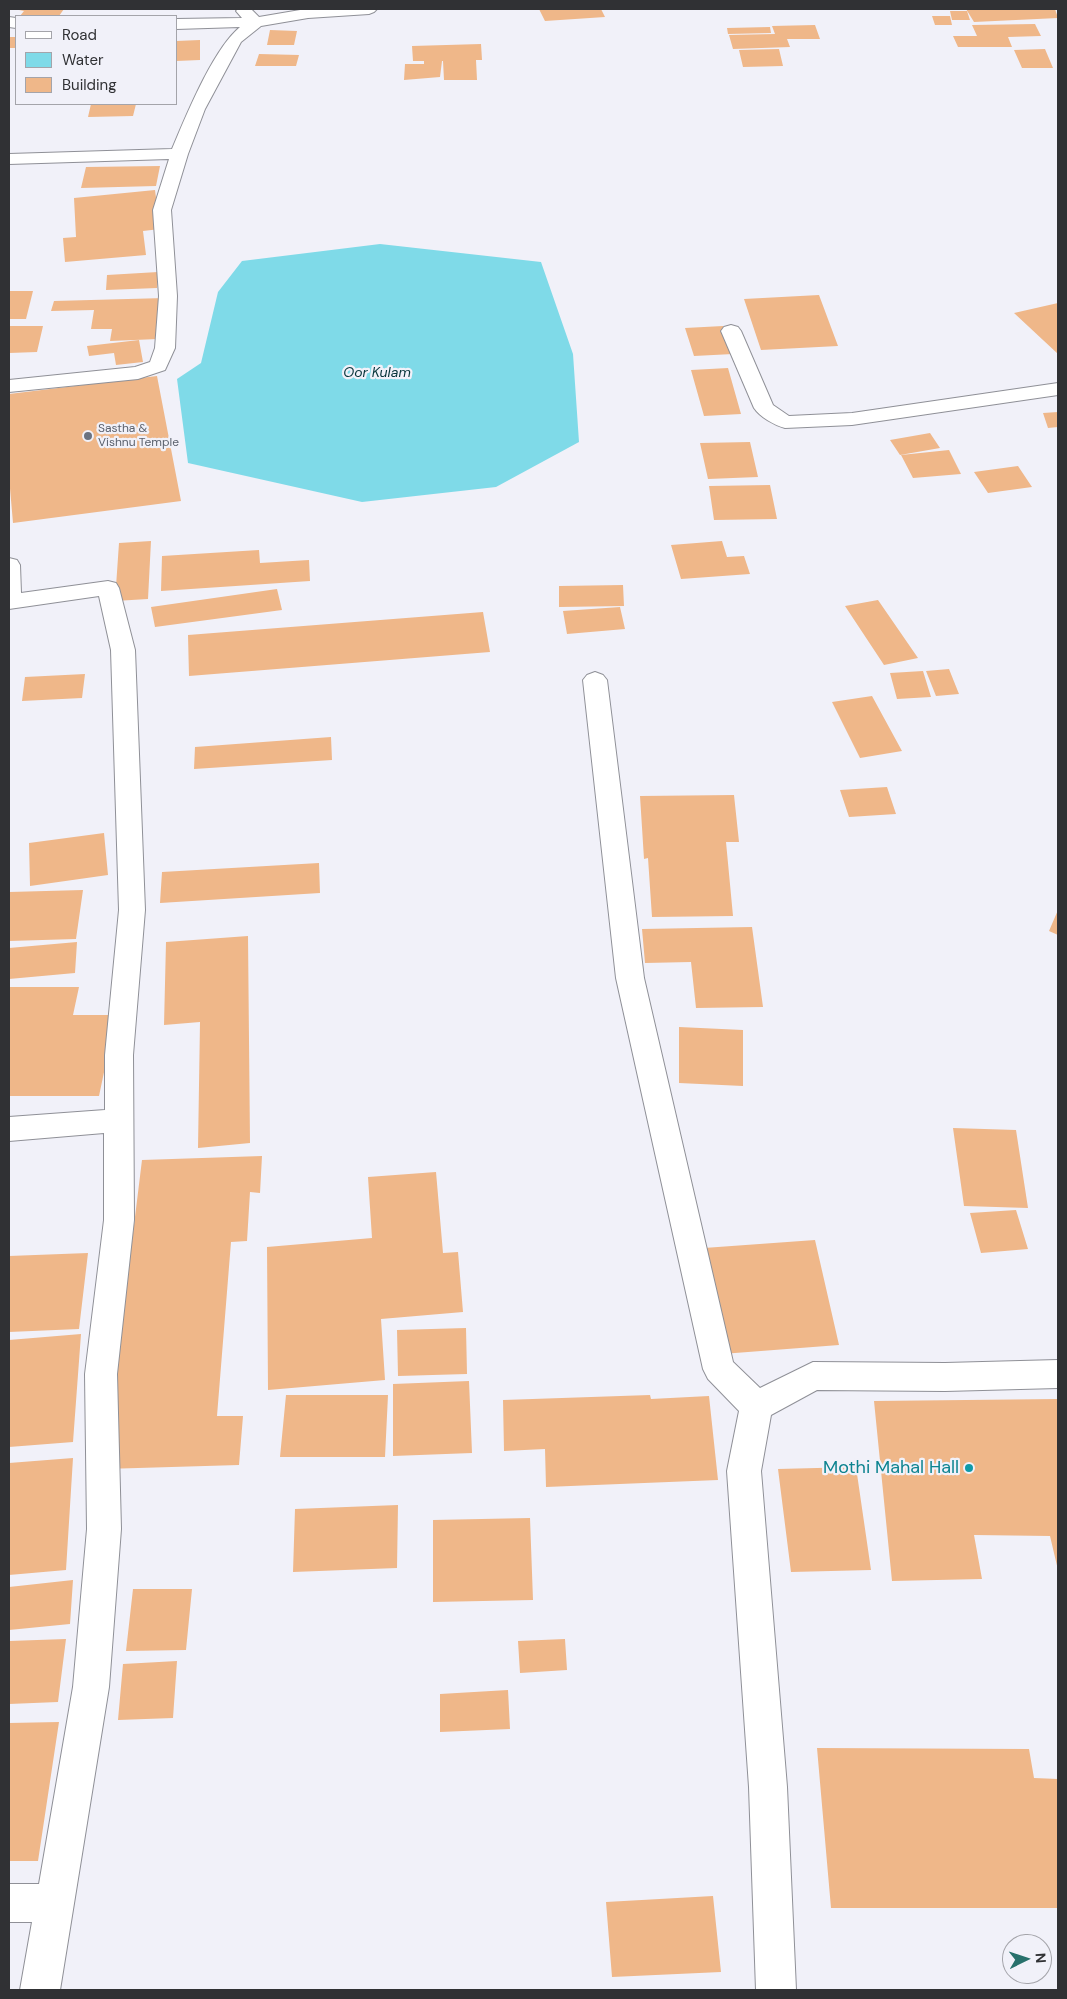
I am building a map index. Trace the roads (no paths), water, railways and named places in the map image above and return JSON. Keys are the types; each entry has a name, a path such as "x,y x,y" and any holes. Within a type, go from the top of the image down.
{"street":[{"path":"242,9 256,22"},
{"path":"178,24 256,22 308,13 369,9"},
{"path":"9,386 138,373 158,366 165,348 168,296 162,210 179,154 197,108 235,40 256,22"},
{"path":"9,159 179,154"},
{"path":"731,331 764,408 785,422 852,419 1058,389"},
{"path":"9,565 11,582 9,602 108,588 123,650 132,910 119,1055 119,1220 101,1374 104,1529 92,1677 40,1990"},
{"path":"595,680 630,978 719,1369 756,1406"},
{"path":"9,1129 120,1120"},
{"path":"756,1406 813,1376 945,1377 1058,1374"},
{"path":"756,1406 744,1471 768,1787 776,1990"},
{"path":"9,1903 56,1902"}],"water":[{"name":"Oor Kulam","path":"380,244 541,262 573,354 579,442 496,487 362,502 188,463 177,379 201,363 218,292 242,261"}],"place":[{"name":"Sastha & Vishnu Temple","path":"88,436"},
{"name":"Mothi Mahal Hall","path":"969,1468"}]}
